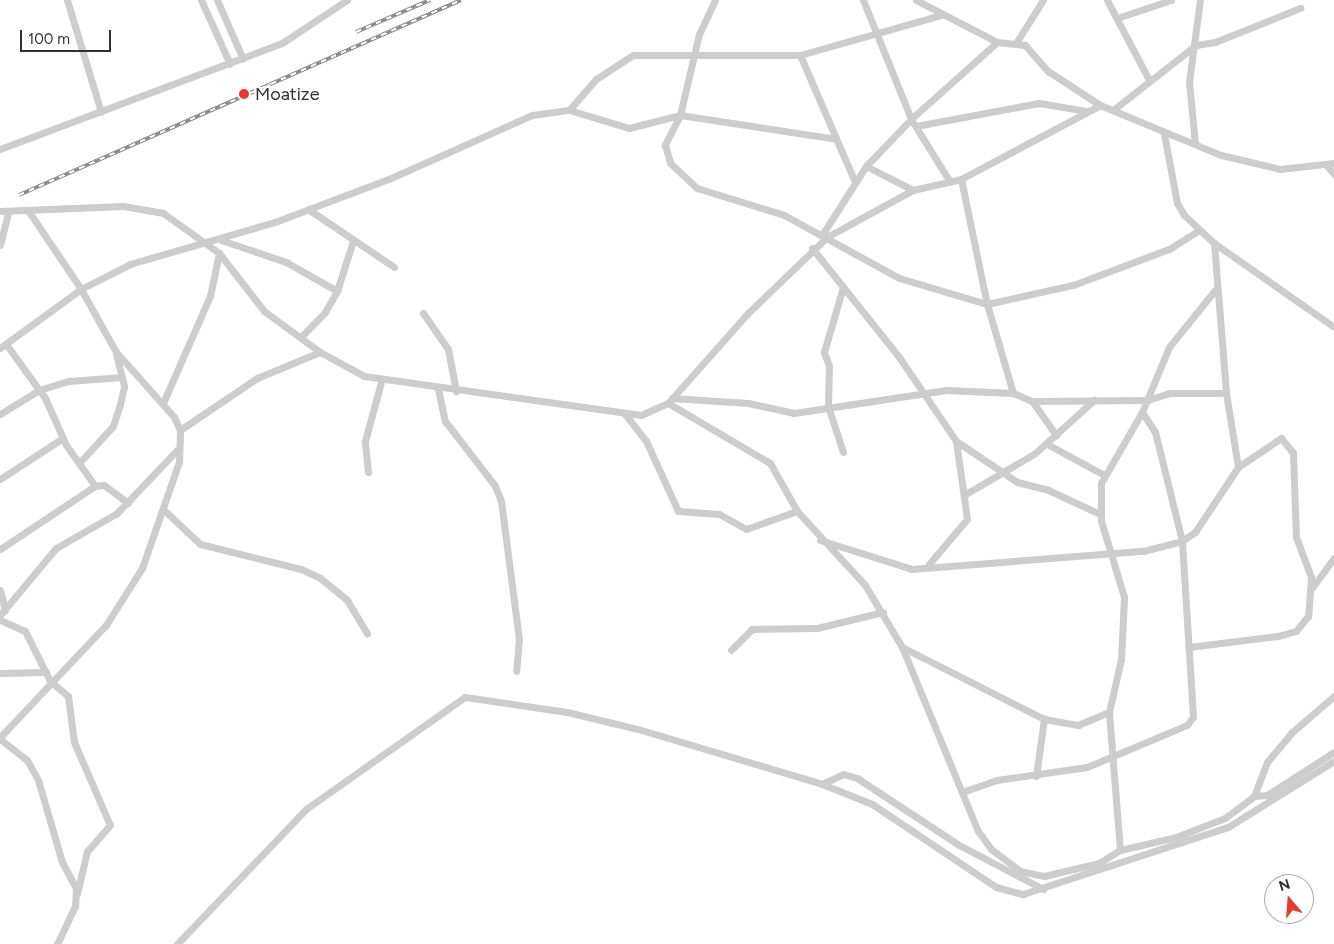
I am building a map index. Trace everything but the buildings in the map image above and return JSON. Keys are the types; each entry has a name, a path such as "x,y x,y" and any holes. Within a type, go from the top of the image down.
{"street":[{"path":"67,0 101,112"},
{"path":"201,0 230,64"},
{"path":"217,0 242,59"},
{"path":"0,149 282,43 347,0"},
{"path":"714,0 694,54 680,115 664,154 697,188 784,215 899,278 987,304 1073,285 1153,255 1198,231"},
{"path":"863,0 878,32 911,119 950,182"},
{"path":"916,0 941,15 997,42 1025,45 1048,72 1100,105 1164,134 1221,155 1280,169 1330,164 1334,174"},
{"path":"1016,43 1043,0"},
{"path":"1107,0 1149,80"},
{"path":"1117,18 1170,0"},
{"path":"1195,144 1189,82 1196,45 1200,0"},
{"path":"1113,110 1196,45 1214,42 1300,8"},
{"path":"569,110 596,78 633,55 800,55 941,15"},
{"path":"825,236 854,180 866,166 911,119 997,42"},
{"path":"800,55 854,180"},
{"path":"916,126 1039,103 1087,111"},
{"path":"0,212 146,208 164,213 210,244 220,253 253,301 320,352 381,382 456,390 641,415 670,400 825,236 913,190 961,179 1100,105"},
{"path":"95,486 81,461 63,438 40,390 3,346 81,288 130,264 210,244 308,210 391,178 497,128 532,115 569,110 629,128 680,115 836,138"},
{"path":"1164,134 1177,203 1198,231 1334,327"},
{"path":"866,166 913,190"},
{"path":"961,179 987,304 1013,393"},
{"path":"308,210 394,267"},
{"path":"29,212 81,288 116,352 163,403 180,430 176,480 142,568 102,631 50,681 0,738 27,760 38,780 62,862 77,894"},
{"path":"0,244 8,213"},
{"path":"221,240 286,262 337,291"},
{"path":"301,337 325,312 337,291 353,241"},
{"path":"1214,243 1215,290 1226,393 1238,467"},
{"path":"812,248 899,357 921,393 956,440 1004,474 1100,514"},
{"path":"163,403 210,296 220,253"},
{"path":"842,452 828,406 824,342 843,287"},
{"path":"1120,850 1109,712 1121,659 1124,597 1100,514 1104,475 1142,412 1169,346 1215,290"},
{"path":"423,313 448,349 456,390"},
{"path":"81,461 112,426 120,404 122,377 116,352"},
{"path":"180,430 257,378 320,352"},
{"path":"0,414 40,390 96,376 122,377"},
{"path":"368,472 365,441 381,382"},
{"path":"438,389 445,421 495,486 501,501 519,631 516,671"},
{"path":"670,400 748,403 794,413 828,406 921,393 1013,393 1032,401 1148,400 1170,393 1226,393"},
{"path":"670,400 770,463 797,511 820,540 865,585 883,612 902,648 962,792 991,849 1020,871 1044,876 1099,863 1120,850 1176,837 1225,818 1254,796 1267,762 1291,733 1334,696"},
{"path":"964,494 1004,474 1047,444 1094,400"},
{"path":"1032,401 1056,435"},
{"path":"962,792 997,780 1036,776 1087,767 1187,725 1193,717 1182,541 1155,432 1142,412"},
{"path":"625,414 646,441 678,511 719,514 746,529 797,511"},
{"path":"0,479 63,438"},
{"path":"820,540 835,541 906,568 930,564 1111,554 1182,541 1203,522 1238,467 1278,438 1290,447 1295,470 1296,536 1307,563 1311,589 1308,616 1296,631 1236,644 1189,648"},
{"path":"930,564 967,519 956,440"},
{"path":"1047,444 1104,475"},
{"path":"2,612 56,548 128,503 179,448"},
{"path":"0,549 95,486 104,485 128,503"},
{"path":"165,511 200,544 301,569 320,578 347,600 367,633"},
{"path":"1311,589 1334,558"},
{"path":"0,590 2,612"},
{"path":"731,650 752,629 817,628 883,612"},
{"path":"0,620 25,631 50,681 68,696 74,742 110,825 87,851 77,894 57,944"},
{"path":"902,648 1044,719 1078,725 1109,712"},
{"path":"0,673 46,672"},
{"path":"178,944 306,808 465,697 566,712 638,729 822,784 872,804 1001,890 1028,894 1228,827 1334,761"},
{"path":"1036,776 1044,719"},
{"path":"1254,796 1267,795 1334,752"},
{"path":"822,784 843,774 857,778 959,845 1043,889"}],"railway":[{"path":"356,32 430,0"},
{"path":"19,195 461,0"}],"place":[{"name":"Moatize","path":"244,94"}]}
